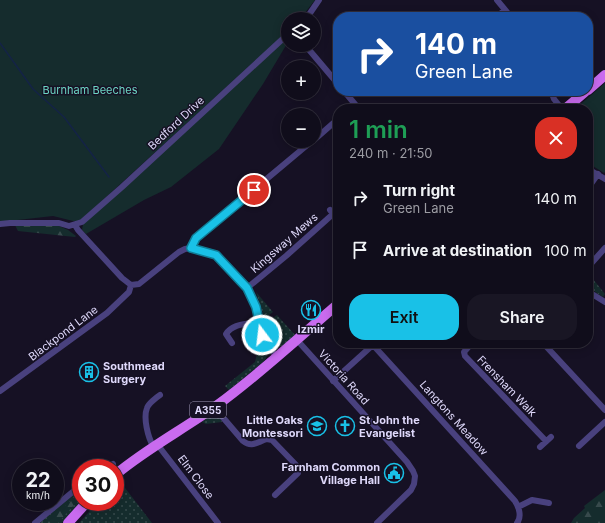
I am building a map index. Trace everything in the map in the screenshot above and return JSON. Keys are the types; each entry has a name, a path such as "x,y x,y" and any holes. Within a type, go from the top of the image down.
{"main road":[{"path":"593,85 605,75"},
{"path":"570,104 580,96"},
{"name":"A355","path":"124,468 155,445 214,407 244,385 333,308"},
{"path":"68,523 79,511"}],"street":[{"path":"311,12 319,0"},
{"path":"498,0 506,10 503,12"},
{"name":"Bedford Drive","path":"75,225 82,222 122,187 281,40"},
{"path":"311,52 333,78"},
{"path":"553,96 559,104"},
{"path":"321,134 333,124"},
{"path":"191,248 196,238 303,148"},
{"path":"593,172 605,179"},
{"path":"593,181 598,174"},
{"name":"Kingsway Mews","path":"247,288 333,215"},
{"path":"0,224 58,223 69,226 75,225 122,278 131,285 139,284 179,252 185,249 191,248 216,255 247,288 256,307 258,323 262,335 276,356"},
{"path":"593,261 605,248"},
{"name":"Blackpond Lane","path":"0,391 106,313 129,292 131,285"},
{"path":"593,295 605,302"},
{"path":"232,343 226,334 227,332 235,326 246,323 258,323"},
{"name":"Victoria Road","path":"297,340 407,462 413,471 415,476 414,484 411,490 377,523"},
{"name":"Langtons Meadow","path":"333,381 370,348"},
{"name":"Langtons Meadow","path":"378,348 508,493 518,507"},
{"name":"Frensham Walk","path":"468,348 464,352 465,356 549,439 540,447"},
{"path":"548,348 605,410"},
{"path":"155,445 148,434 146,412 148,406 160,395"},
{"path":"214,407 248,445 254,445 267,439 272,440 298,467 298,473 275,495"},
{"path":"579,446 584,438 605,422"},
{"name":"Elm Close","path":"155,445 218,523"},
{"path":"36,523 72,493"},
{"path":"517,523 519,521 518,507 532,500 549,503"}],"green space":[{"name":"Burnham Beeches","path":"0,0 315,0 306,12 281,12 281,37 80,221 73,221 53,216 0,222"},
{"path":"281,43 282,52 263,84 219,149 171,187 144,200 86,234 82,230 83,224"},
{"path":"605,83 604,173 593,166 593,104 581,104 590,96 593,96 593,93"},
{"path":"15,225 59,226 76,236 18,231"},
{"path":"593,279 605,294 603,297 593,289"},
{"path":"256,292 273,312 268,316 264,316"},
{"path":"277,315 295,335 282,346 271,343 265,331 265,323"},
{"path":"255,327 266,348 266,358 229,390 225,386 255,362 260,342 257,336 249,328"},
{"path":"213,414 219,416 222,422 206,424 202,422"},
{"path":"124,487 152,523 79,523 90,511 124,511"},
{"path":"605,490 605,523 571,523 574,518 585,508 584,506"},
{"path":"72,495 72,511 62,523 40,523 53,511 64,511 64,502"},
{"path":"72,499 72,507 58,523 46,523 59,511 64,511 64,507"}],"waterway":[{"path":"0,43 33,89 64,117 109,177"}],"place":[{"name":"Izmir","path":"311,310"},
{"name":"Southmead Surgery","path":"89,372"},
{"name":"Little Oaks Montessori","path":"317,426"},
{"name":"St John the Evangelist","path":"345,426"},
{"name":"Farnham Common Village Hall","path":"394,473"}],"route":[{"path":"254,190 196,238 191,248 216,255 247,288 256,307 258,323 262,335"}]}
